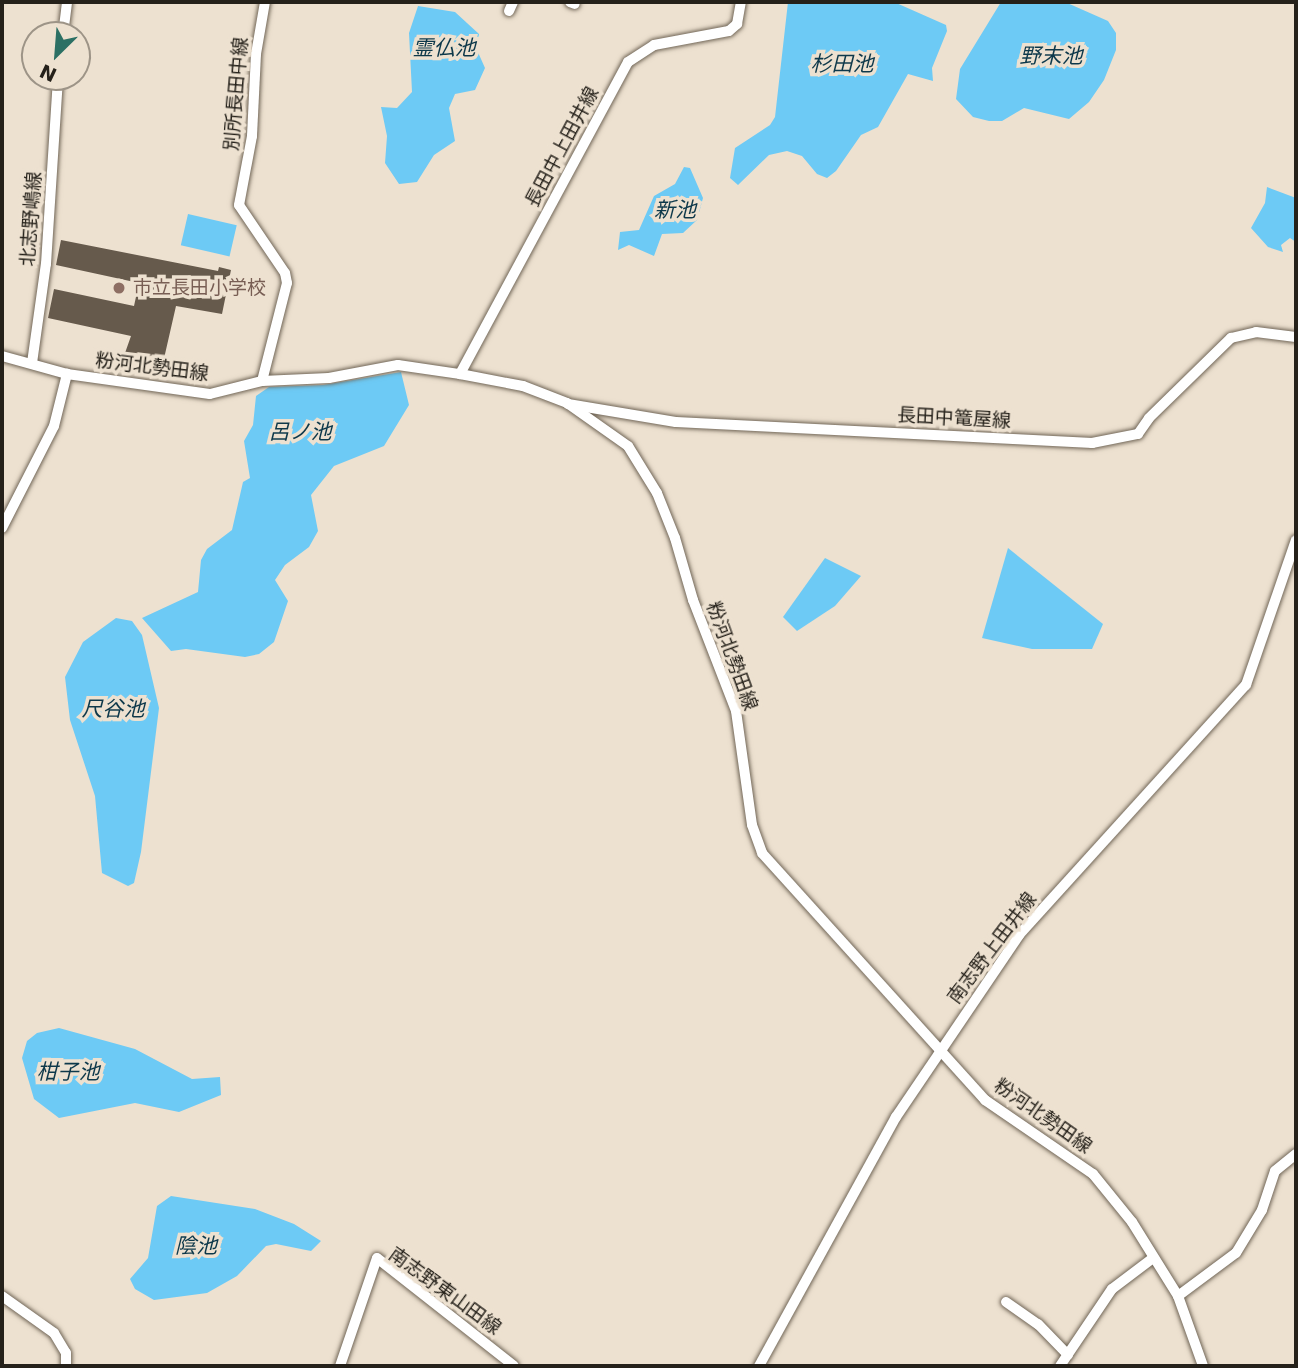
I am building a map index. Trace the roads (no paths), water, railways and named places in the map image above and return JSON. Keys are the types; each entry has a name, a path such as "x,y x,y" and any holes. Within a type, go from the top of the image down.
{"street":[{"path":"64,21 66,2"},
{"name":"別所長田中線","path":"261,381 287,283 285,272 239,205 252,136 256,54 265,2"},
{"name":"長田中上田井線","path":"460,374 628,62 654,45 729,31 737,24 741,2"},
{"name":"北志野嶋線","path":"32,363 46,264 57,91"},
{"name":"長田中篭屋線","path":"567,404 676,422 1093,443 1139,434 1149,418 1231,338 1256,332 1296,337"},
{"name":"粉河北勢田線","path":"2,356 67,374 210,394 261,381 329,377 398,365 523,386 567,404 628,446 657,493 736,711 756,844 985,1100 1093,1174 1132,1222 1178,1296 1203,1366"},
{"path":"2,528 54,426 67,374"},
{"name":"南志野上田井線","path":"759,1366 896,1117 940,1048 1019,935 1246,685 1296,540"},
{"path":"1178,1296 1236,1253 1262,1210 1275,1171 1296,1154"},
{"name":"南志野東山田線","path":"340,1366 377,1258 514,1366"},
{"path":"1006,1302 1038,1324 1067,1362 1112,1289 1153,1258"},
{"path":"2,1296 54,1333 66,1353 66,1366"}],"water":[{"name":"杉田池","path":"788,2 894,2 946,25 947,31 932,68 933,81 908,74 878,127 861,135 836,171 827,178 817,174 802,156 787,151 769,155 738,185 730,178 735,148 770,125 775,117"},
{"name":"野末池","path":"1001,2 1065,2 1108,21 1116,33 1116,50 1104,80 1089,102 1069,119 1024,108 1002,121 989,121 973,117 956,99 960,69"},
{"name":"霊仏池","path":"418,6 455,12 479,34 477,50 485,68 475,90 455,94 449,108 455,141 434,155 417,182 399,184 385,163 387,136 381,107 397,108 412,92 409,33"},
{"name":"新池","path":"684,167 690,168 703,198 697,220 683,233 662,234 654,256 629,245 618,250 620,232 639,230 654,196 675,184"},
{"path":"1267,187 1296,198 1296,242 1290,238 1281,245 1283,252 1268,247 1251,228 1265,203"},
{"path":"188,214 237,225 230,256 181,245"},
{"name":"呂ノ池","path":"401,372 409,405 384,446 334,466 311,495 318,531 309,547 285,565 275,580 288,601 274,642 259,654 245,657 186,649 171,651 142,618 198,592 201,560 207,549 232,530 243,482 250,478 244,441 253,425 256,396 269,387 323,385"},
{"path":"1008,548 1103,624 1092,649 1032,649 982,638"},
{"path":"825,558 861,576 835,606 797,631 783,617"},
{"name":"尺谷池","path":"116,618 132,621 142,635 159,708 141,852 134,883 128,886 102,873 95,796 70,720 65,677 83,642"},
{"name":"柑子池","path":"59,1028 135,1049 192,1079 220,1077 221,1095 179,1112 135,1103 59,1118 34,1099 22,1058 27,1041 37,1033"},
{"name":"陰池","path":"171,1196 255,1209 294,1224 321,1241 311,1251 276,1244 266,1246 237,1276 207,1293 154,1300 135,1289 130,1279 148,1258 157,1206"}],"place":[{"name":"市立長田小学校","path":"119,288"}]}
